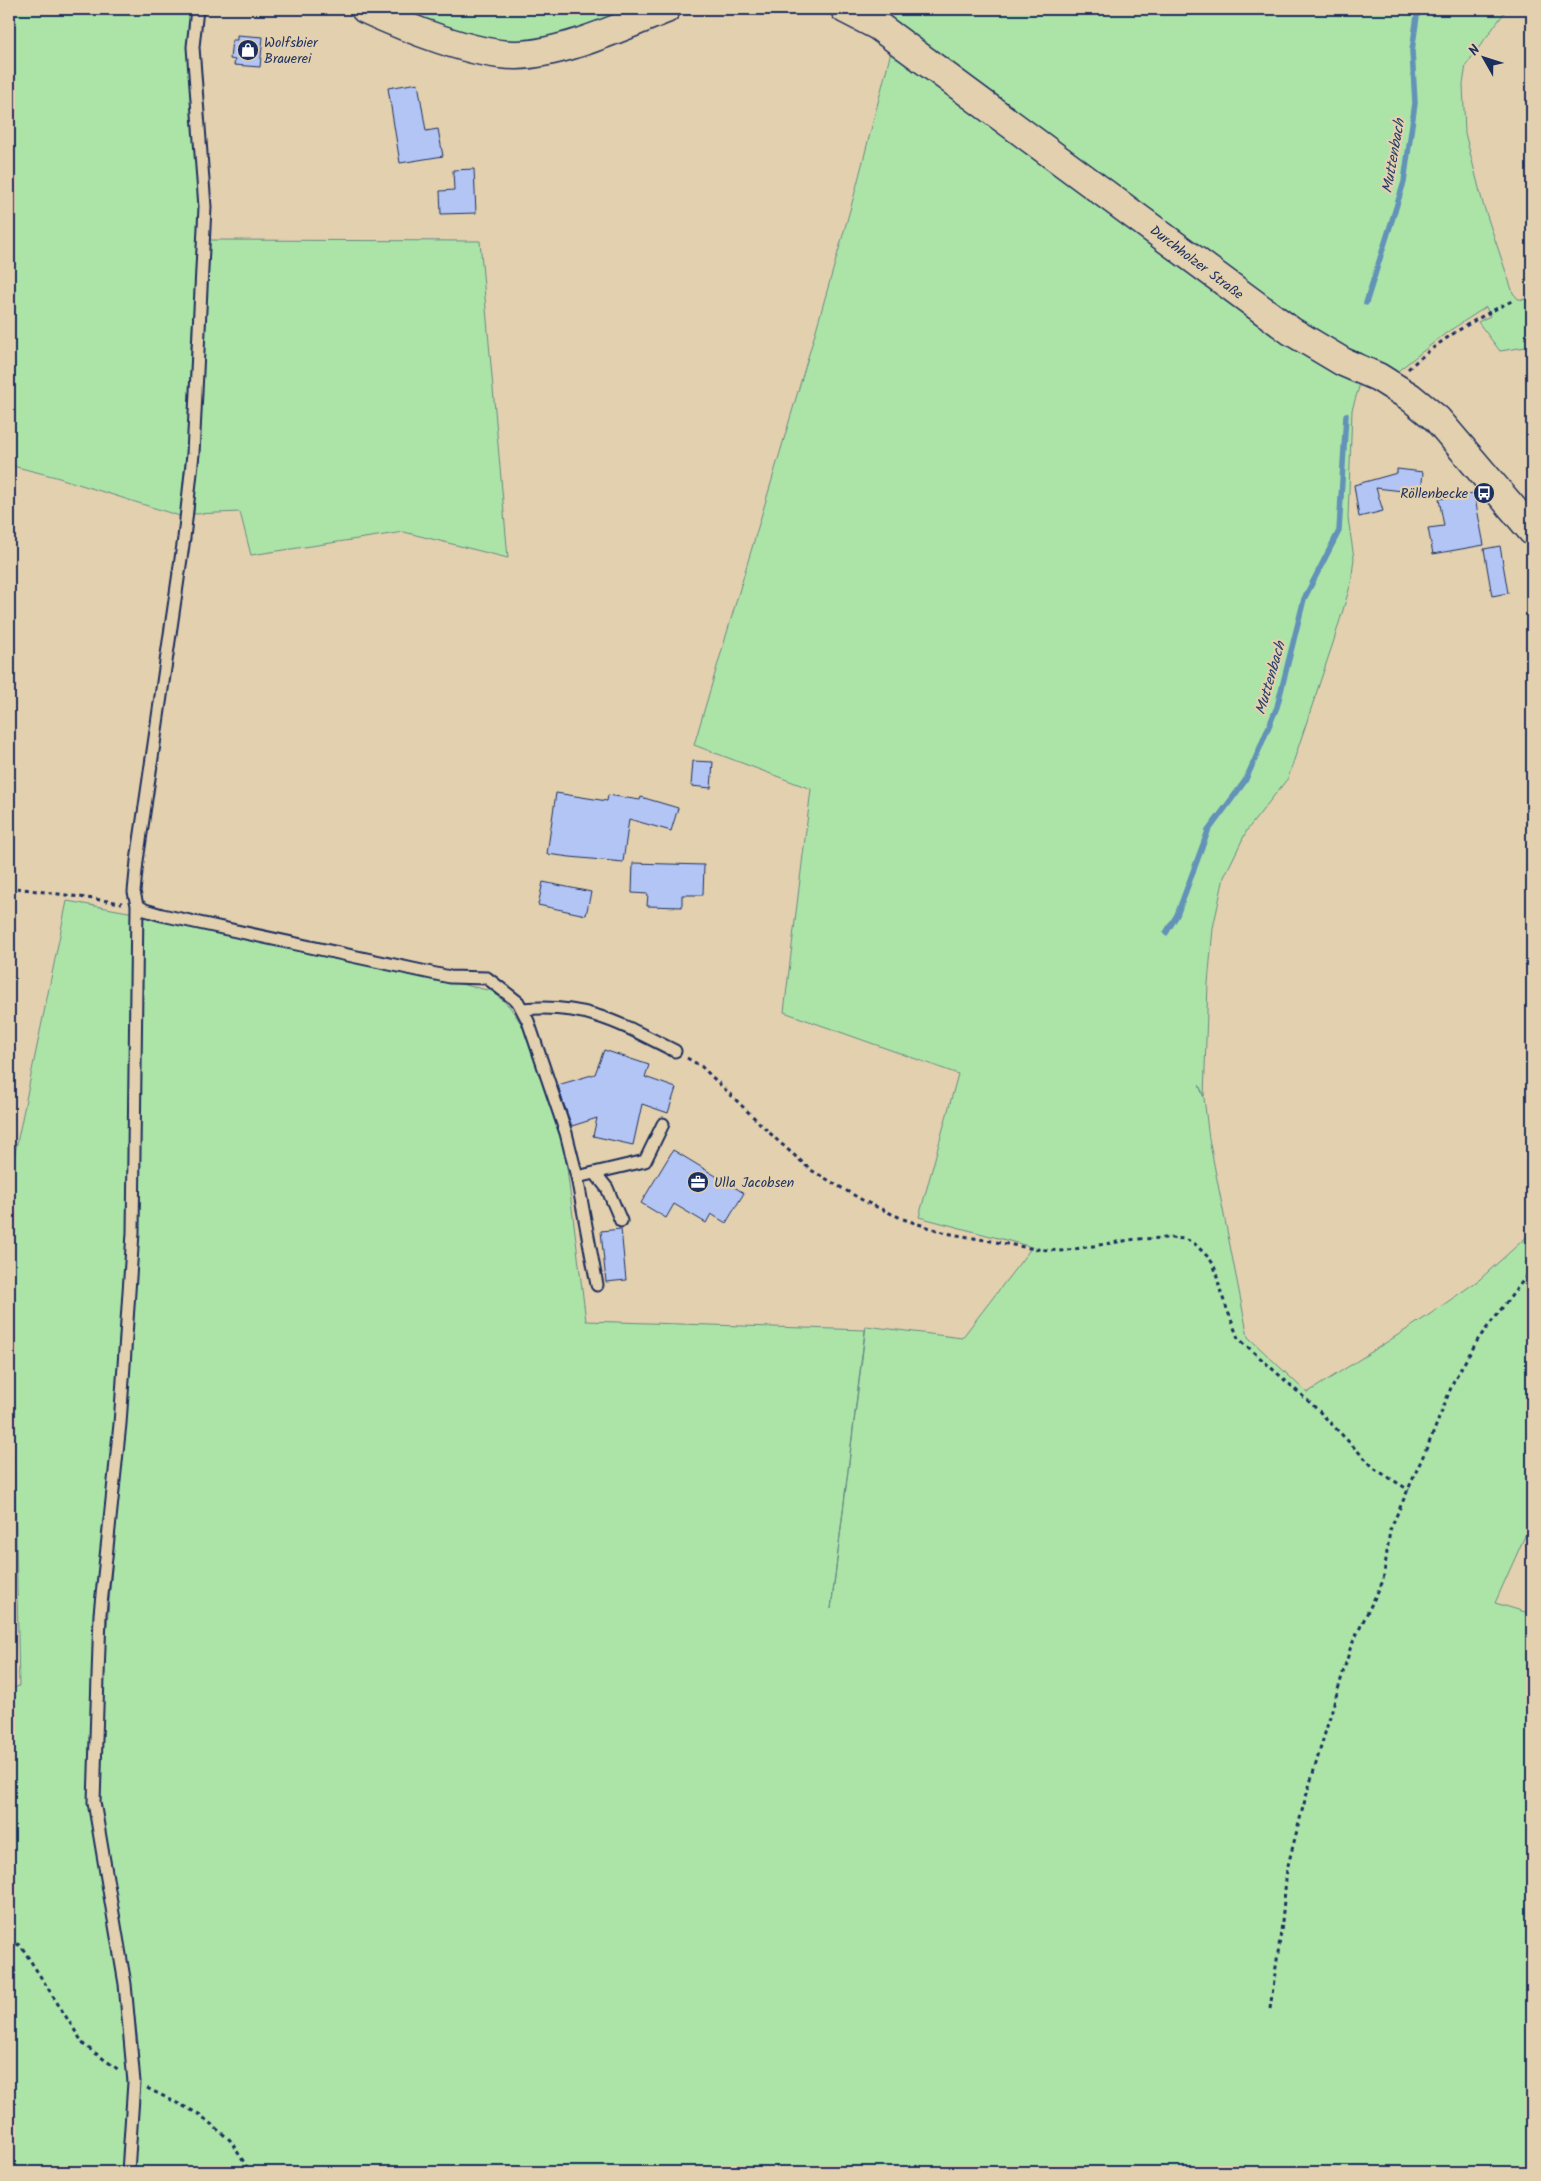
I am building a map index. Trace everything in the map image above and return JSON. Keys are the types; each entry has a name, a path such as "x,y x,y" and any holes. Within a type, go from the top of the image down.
{"main road":[{"path":"365,9 390,20 488,53 517,55 561,49 666,9"},
{"name":"Durchholzer Straße","path":"845,9 878,26 1291,331 1344,362 1378,377 1410,396 1437,419 1532,531"}],"lane":[{"path":"128,2172 134,2082 125,1984 94,1802 100,1614 120,1424 128,1329 133,1233 137,904 134,892 184,538 193,454 205,207 193,47 197,9"},
{"path":"137,904 145,910 162,915 450,977 487,978 518,1002 528,1021 566,1133 577,1178 597,1286"},
{"path":"522,1009 544,1007 583,1011 626,1026 675,1051"},
{"path":"577,1178 645,1161 663,1124"},
{"path":"595,1173 607,1188 621,1221"}],"path":[{"path":"1392,386 1410,368 1450,336 1477,318 1514,300"},
{"path":"9,887 137,904"},
{"path":"675,1051 701,1066 777,1140 811,1170 864,1201 903,1219 946,1233 1035,1250 1062,1251 1144,1238 1170,1238 1194,1243 1214,1265 1224,1301 1238,1338 1317,1409 1376,1469 1409,1490"},
{"path":"1270,2009 1281,1932 1287,1870 1303,1807 1351,1646 1383,1581 1390,1530 1409,1490 1454,1380 1479,1338 1532,1269"},
{"path":"9,1940 21,1946 84,2045 134,2082 199,2114 230,2140 250,2172"}],"green space":[{"path":"9,9 193,9 201,207 191,344 188,457 183,517 56,477 9,465"},
{"path":"397,9 631,9 549,40 519,41 483,38 447,29"},
{"path":"871,9 1507,9 1466,65 1463,84 1465,133 1483,204 1513,293 1518,299 1532,300 1532,346 1500,351 1478,322 1490,316 1486,307 1446,333 1394,374 1315,334"},
{"path":"892,48 1361,380 1352,410 1348,518 1354,558 1351,583 1288,778 1247,830 1224,877 1213,928 1208,983 1204,1096 1199,1085 1204,1098 1209,1139 1248,1337 1307,1393 1423,1319 1479,1280 1532,1232 1532,1520 1495,1603 1532,1614 1532,2172 9,2172 9,1690 19,1686 9,1182 67,901 134,913 132,1092 124,1326 90,1804 133,2049 139,2049 127,1960 100,1814 99,1784 100,1706 133,1325 140,914 492,991 510,1007 522,1025 564,1144 586,1321 865,1330 831,1609 866,1326 962,1338 1032,1247 919,1217 958,1074 784,1012 811,789 694,745 814,337 854,196"},
{"path":"209,240 480,241 508,558 404,532 251,555 240,512 194,514"}],"building":[{"path":"237,35 263,37 260,67 234,65 235,60 230,59 232,40 237,40"},
{"path":"418,83 426,131 438,129 443,156 400,163 388,88"},
{"path":"474,169 476,213 441,214 440,191 454,190 453,170"},
{"path":"1397,469 1423,472 1421,493 1376,488 1383,511 1359,517 1354,485 1397,473"},
{"path":"1474,493 1484,545 1433,554 1428,528 1444,526 1439,499"},
{"path":"1500,546 1508,593 1492,596 1484,549"},
{"path":"693,761 713,762 711,788 691,786"},
{"path":"556,793 607,801 608,795 640,800 641,797 678,808 671,831 629,819 623,862 570,857 547,854"},
{"path":"633,863 704,865 703,895 682,895 682,907 647,906 648,894 632,893"},
{"path":"543,882 591,892 586,915 538,905"},
{"path":"604,1050 649,1065 645,1077 676,1088 668,1113 642,1104 633,1145 593,1136 597,1118 572,1126 563,1102 558,1085 595,1074"},
{"path":"673,1150 744,1193 726,1223 711,1214 706,1223 674,1204 666,1218 641,1203"},
{"path":"621,1229 626,1280 606,1282 601,1231"}],"waterway":[{"name":"Muttenbach","path":"1366,303 1404,182 1415,103 1412,51 1418,9"},
{"name":"Muttenbach","path":"1166,933 1177,915 1208,831 1245,781 1256,757 1277,707 1304,599 1339,531 1346,415"}],"place":[{"name":"Wolfsbier Brauerei","path":"248,50"},
{"name":"Röllenbecke","path":"1484,493"},
{"name":"Ulla Jacobsen","path":"698,1182"}]}
